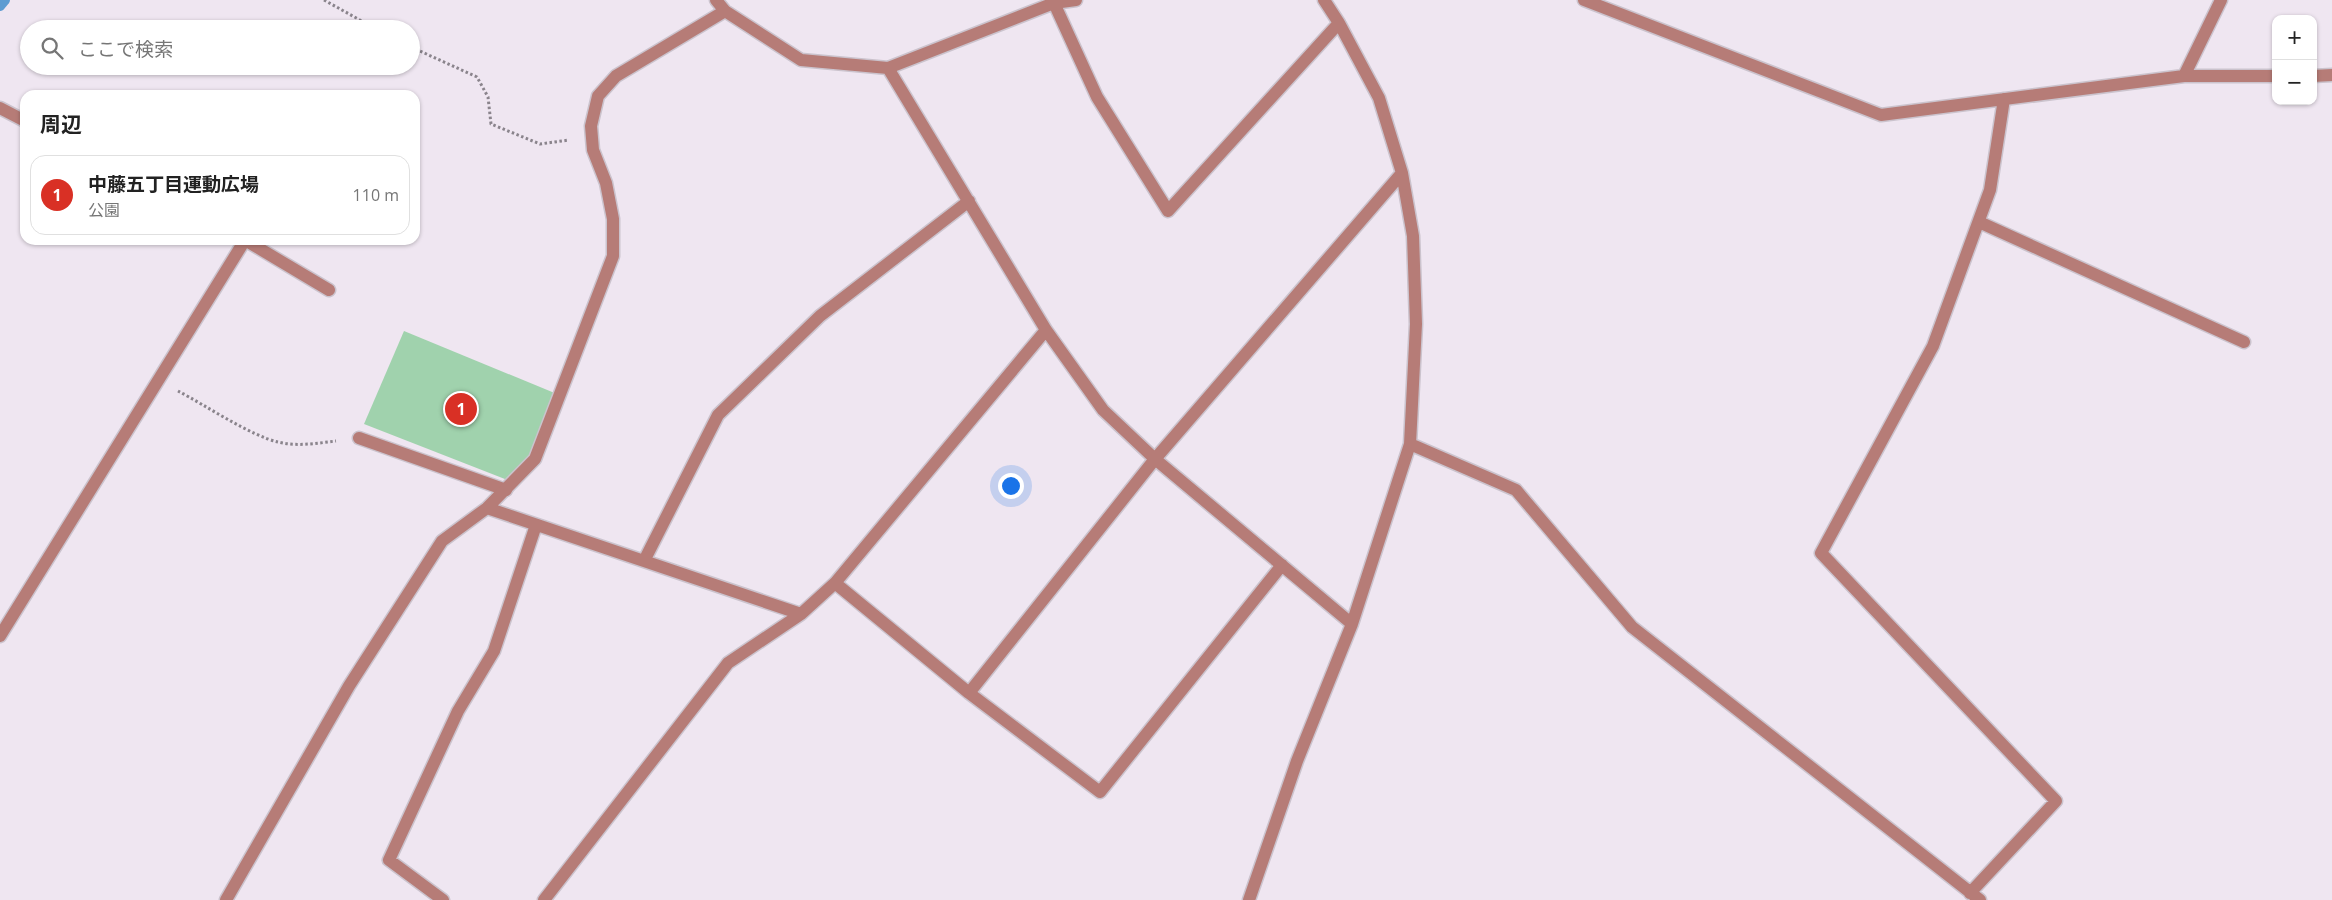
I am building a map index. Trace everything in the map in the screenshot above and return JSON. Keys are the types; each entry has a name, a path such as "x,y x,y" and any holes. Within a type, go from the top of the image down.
{"street":[{"path":"716,0 725,11 801,60 888,68 1054,3 1076,0"},
{"path":"1249,900 1297,762 1352,624 1410,444 1415,314 1413,236 1402,173 1379,98 1339,23 1324,0"},
{"path":"1584,0 1880,115 2184,76 2272,76"},
{"path":"2184,76 2221,0"},
{"path":"1054,3 1098,97 1168,211 1339,23"},
{"path":"226,900 349,686 442,541 487,508 535,459 612,256 613,219 606,183 593,150 591,126 598,96 616,76 725,11"},
{"path":"888,68 1046,330 1103,410 1155,459 1352,624"},
{"path":"2317,76 2332,76"},
{"path":"1410,444 1516,490 1632,627 1975,896 2056,801 1821,553 1933,346 1990,190 2004,99"},
{"path":"0,108 20,118"},
{"path":"969,693 1155,459 1402,173"},
{"path":"644,561 718,415 820,316 969,201"},
{"path":"1979,222 2244,342"},
{"path":"0,636 242,245"},
{"path":"253,245 329,290"},
{"path":"544,900 728,663 801,614 835,583 1046,330"},
{"path":"359,438 506,490"},
{"path":"487,508 801,614"},
{"path":"443,900 389,860 458,711 494,651 536,525"},
{"path":"835,583 969,693 1100,792 1282,564"}],"path":[{"path":"324,0 360,20"},
{"path":"420,51 476,77 488,97 491,124 540,144 592,136"},
{"path":"159,380 248,429 278,442 309,445 359,438"}],"green space":[{"path":"404,331 557,394 531,457 510,481 364,424"}],"waterway":[{"path":"0,6 5,0"}],"place":[{"name":"中藤五丁目運動広場","path":"461,409"}]}
